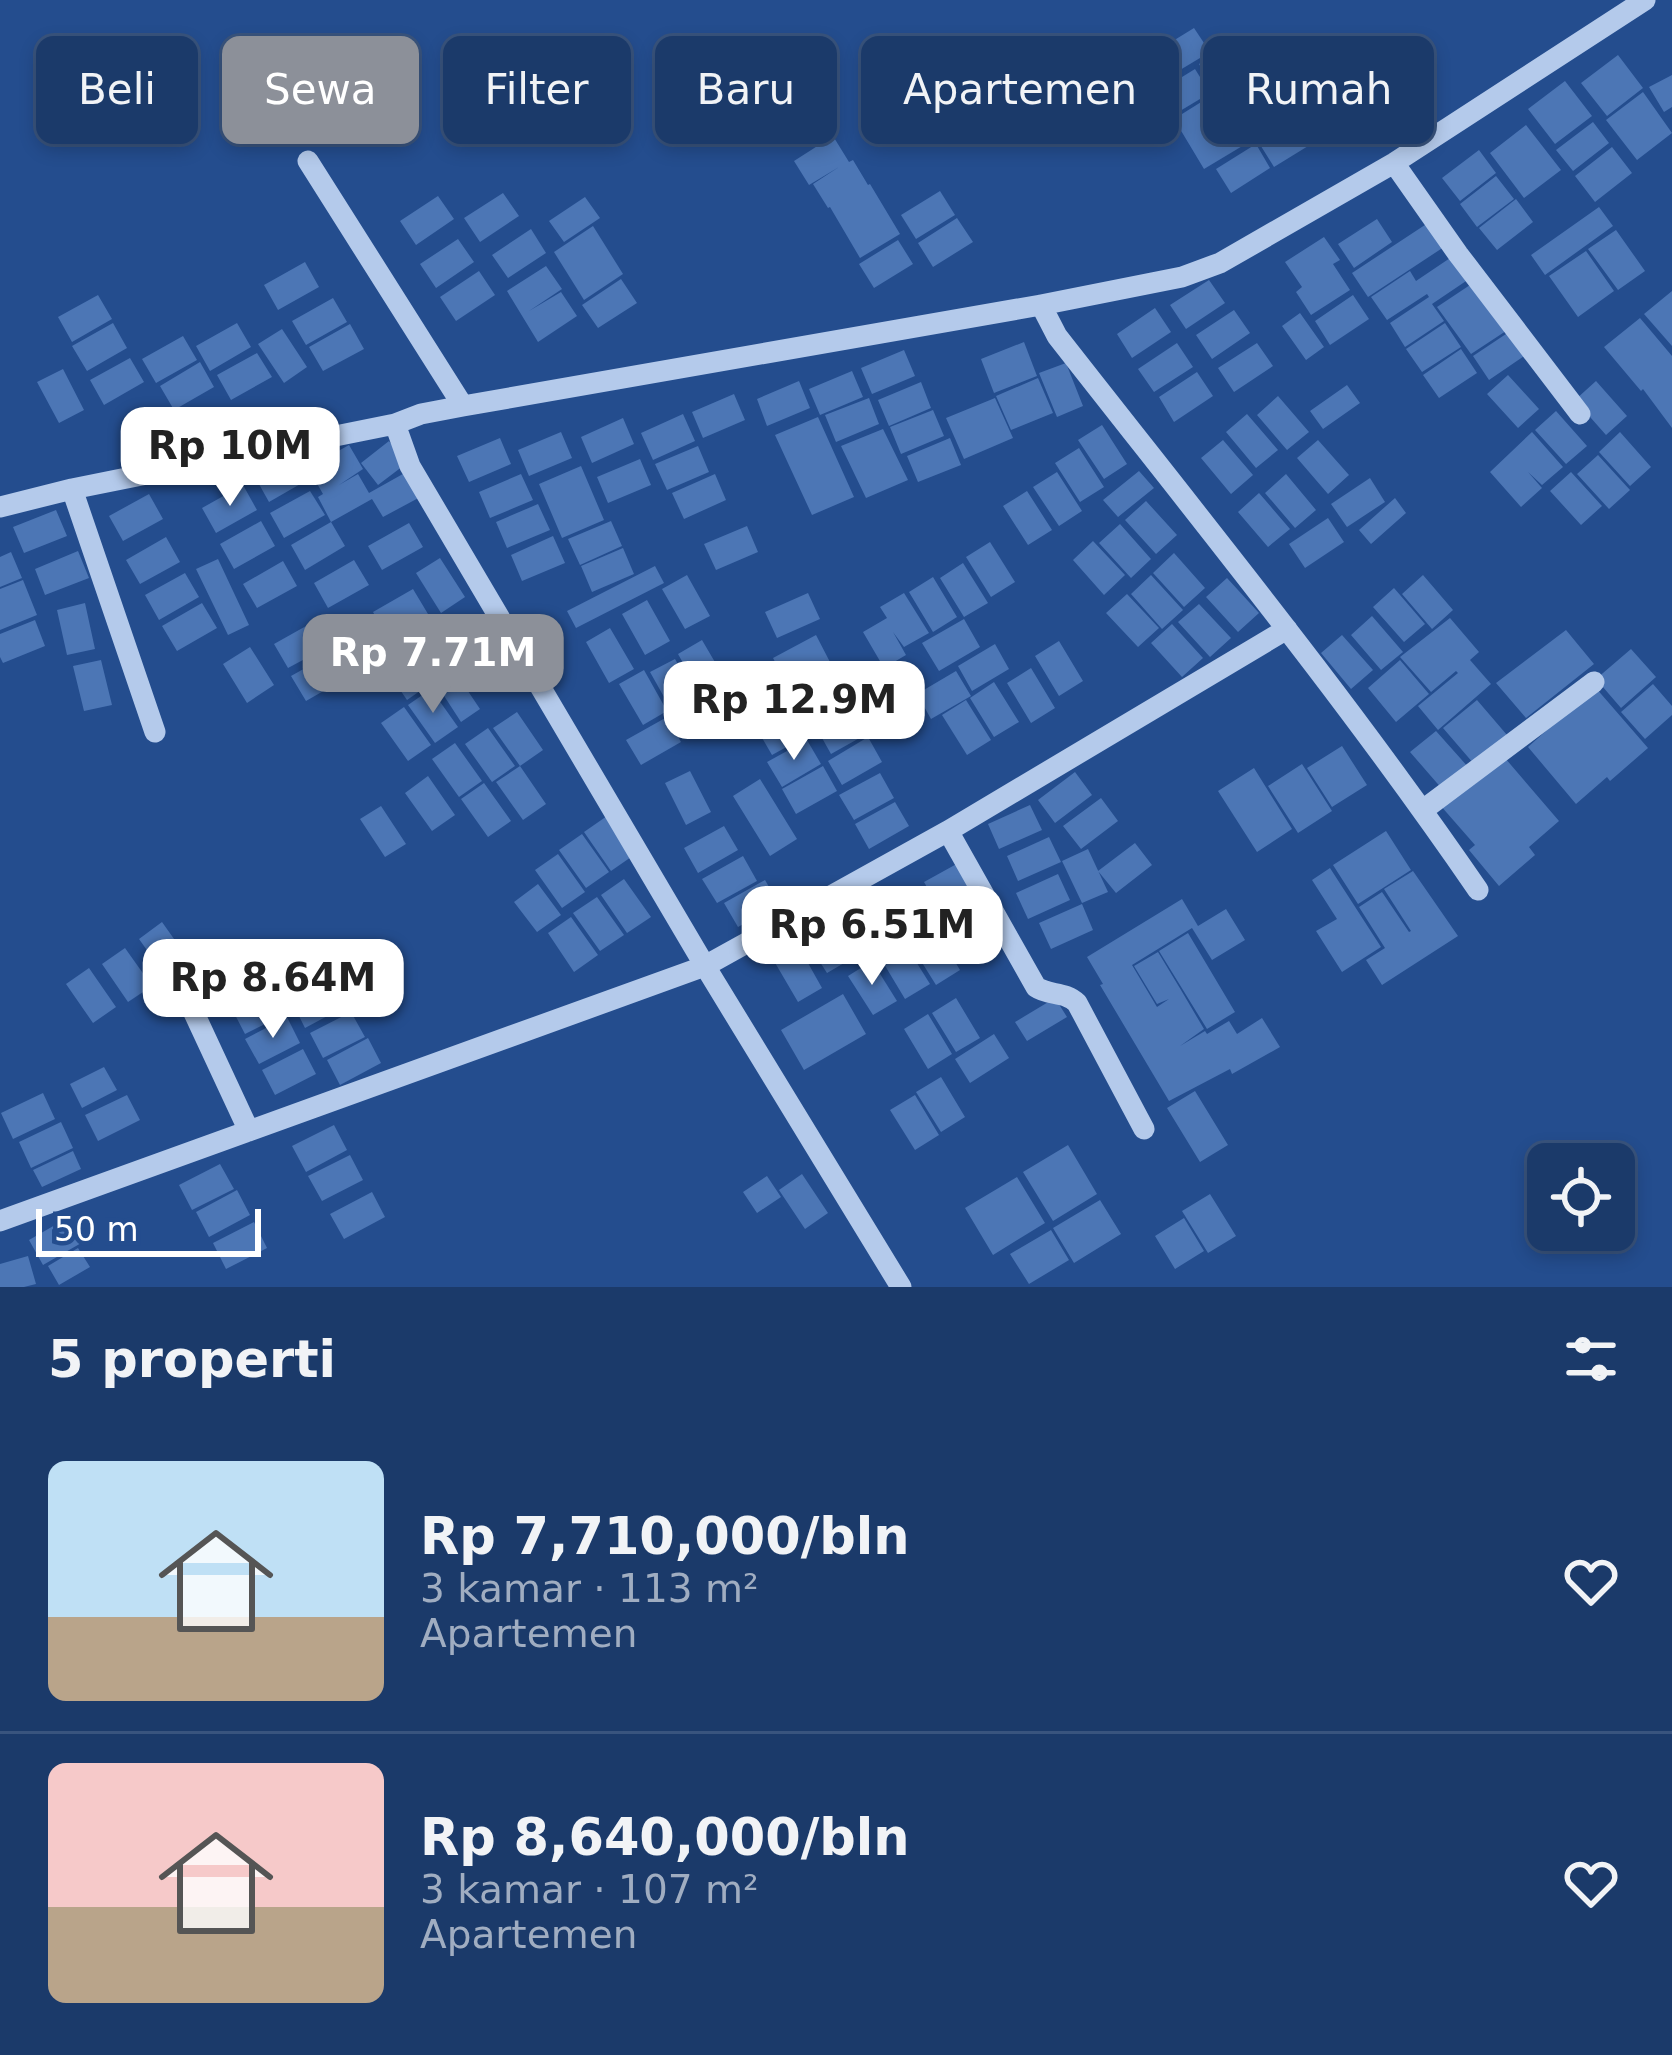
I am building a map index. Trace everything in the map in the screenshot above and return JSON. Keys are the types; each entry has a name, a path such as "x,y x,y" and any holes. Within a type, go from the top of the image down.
{"street":[{"path":"0,507 395,424 421,414 1162,281 1220,263 1394,163 1645,0"},
{"path":"308,161 463,406"},
{"path":"1394,163 1580,414"},
{"path":"1042,305 1057,337 1287,628 1478,890"},
{"path":"395,424 410,466 901,1287"},
{"path":"72,490 155,732"},
{"path":"0,1221 705,966 948,831 1287,628"},
{"path":"1423,810 1594,682"},
{"path":"948,831 1036,987 1077,1003 1144,1129"},
{"path":"181,985 249,1131"}],"building":[{"path":"1194,28 1203,42 1203,56 1179,71 1179,37"},
{"path":"1618,55 1643,88 1607,116 1581,83"},
{"path":"1195,69 1203,82 1203,97 1179,112 1179,79"},
{"path":"1672,75 1672,107 1664,112 1649,87"},
{"path":"1565,81 1592,116 1555,144 1528,109"},
{"path":"1643,92 1672,133 1637,160 1606,120"},
{"path":"1203,101 1203,144 1244,145 1204,169 1179,127 1179,116"},
{"path":"1593,122 1609,143 1573,171 1556,150"},
{"path":"1526,125 1561,170 1524,198 1490,153"},
{"path":"837,142 870,184 900,234 860,258 813,184 839,167 809,185 794,161 821,144"},
{"path":"1256,144 1270,168 1231,193 1216,169"},
{"path":"1260,144 1311,144 1274,167"},
{"path":"1612,147 1632,173 1595,202 1575,176"},
{"path":"1479,150 1496,173 1460,201 1442,178"},
{"path":"1496,176 1514,199 1477,227 1460,204"},
{"path":"940,191 955,215 916,239 901,215"},
{"path":"503,193 519,216 480,242 464,218"},
{"path":"438,196 454,219 416,245 400,221"},
{"path":"585,197 600,218 564,242 549,221"},
{"path":"1516,199 1533,222 1497,250 1479,228"},
{"path":"1599,207 1613,226 1545,275 1531,255"},
{"path":"957,218 973,242 933,267 918,243"},
{"path":"1377,219 1392,242 1354,268 1338,244"},
{"path":"1431,221 1447,245 1368,297 1352,273"},
{"path":"593,226 623,274 584,300 554,252"},
{"path":"531,229 546,253 508,278 492,255"},
{"path":"1616,230 1645,271 1618,290 1588,249"},
{"path":"1324,237 1340,260 1333,264 1350,290 1311,315 1296,292 1302,287 1285,262"},
{"path":"458,239 474,262 436,288 420,264"},
{"path":"898,240 913,264 874,288 859,264"},
{"path":"1586,251 1614,291 1578,317 1549,276"},
{"path":"1456,254 1472,277 1432,304 1444,321 1405,347 1390,323 1427,294 1387,320 1371,297 1410,271 1416,281"},
{"path":"305,262 319,287 278,310 264,285"},
{"path":"546,266 562,289 529,311 561,292 577,316 538,342 507,291"},
{"path":"479,271 495,295 456,321 440,297"},
{"path":"621,279 637,303 598,328 582,305"},
{"path":"1209,280 1225,303 1186,329 1170,305"},
{"path":"1476,281 1509,329 1471,354 1437,307"},
{"path":"1672,291 1672,346 1644,314"},
{"path":"98,295 112,319 72,342 58,317"},
{"path":"1353,295 1369,319 1330,345 1315,321"},
{"path":"333,298 347,322 306,345 292,321"},
{"path":"1155,308 1171,332 1132,358 1117,334"},
{"path":"1234,310 1250,333 1212,359 1196,335"},
{"path":"1300,313 1324,347 1306,360 1282,326"},
{"path":"1640,318 1672,356 1672,428 1604,347"},
{"path":"113,323 127,348 87,371 72,346"},
{"path":"237,323 251,347 210,371 196,346"},
{"path":"1445,323 1461,347 1422,372 1406,349"},
{"path":"350,324 364,349 323,371 309,347"},
{"path":"282,329 307,367 284,383 258,344"},
{"path":"1512,330 1527,354 1489,380 1473,356"},
{"path":"183,336 197,360 156,383 142,359"},
{"path":"1024,342 1037,376 994,393 981,359"},
{"path":"1177,343 1193,367 1154,392 1138,369"},
{"path":"1257,343 1273,366 1234,392 1218,368"},
{"path":"1461,349 1477,373 1439,398 1423,375"},
{"path":"904,350 915,376 872,394 861,368"},
{"path":"257,353 272,377 231,400 217,375"},
{"path":"130,358 144,382 104,405 90,380"},
{"path":"200,362 214,387 174,410 160,386"},
{"path":"1066,363 1083,406 1057,417 1039,373"},
{"path":"63,369 84,410 59,423 37,382"},
{"path":"852,371 863,397 820,415 809,389"},
{"path":"1197,372 1213,396 1174,422 1159,397"},
{"path":"1508,375 1539,409 1518,428 1487,394"},
{"path":"1038,378 1053,413 1011,430 996,396"},
{"path":"799,381 810,408 767,426 757,399"},
{"path":"1596,381 1627,416 1606,435 1575,400"},
{"path":"921,382 931,408 889,426 878,400"},
{"path":"1347,385 1360,403 1323,429 1310,411"},
{"path":"734,394 745,420 703,438 692,412"},
{"path":"1278,396 1309,432 1287,450 1257,415"},
{"path":"869,398 879,424 836,442 825,415"},
{"path":"995,398 1013,438 964,459 946,418"},
{"path":"933,410 944,436 901,454 890,427"},
{"path":"1556,411 1587,446 1566,464 1535,430"},
{"path":"683,414 695,441 653,460 641,433"},
{"path":"1247,414 1278,450 1256,468 1226,432"},
{"path":"818,417 854,497 812,515 775,435"},
{"path":"623,418 634,444 592,463 581,437"},
{"path":"1102,425 1127,464 1104,479 1078,440"},
{"path":"883,429 908,480 866,498 841,446"},
{"path":"561,432 572,458 529,476 518,450"},
{"path":"1532,432 1563,467 1542,485 1528,472 1542,488 1521,507 1490,472"},
{"path":"1620,432 1651,467 1630,486 1599,452"},
{"path":"500,438 511,464 469,482 457,456"},
{"path":"950,438 961,465 918,482 907,456"},
{"path":"1223,440 1253,475 1231,494 1201,458"},
{"path":"1318,440 1349,475 1328,494 1297,458"},
{"path":"389,441 407,463 378,485 361,463"},
{"path":"349,445 363,469 339,485 358,474 369,493 410,470 424,495 383,517 372,499 331,522 318,497 323,494 308,468"},
{"path":"698,446 709,472 667,490 655,464"},
{"path":"1079,448 1104,487 1080,502 1055,463"},
{"path":"295,455 309,479 269,502 255,477"},
{"path":"1598,455 1630,490 1609,509 1577,474"},
{"path":"640,459 651,485 608,503 597,477"},
{"path":"581,466 604,520 562,538 539,484"},
{"path":"1139,471 1154,488 1118,517 1103,500"},
{"path":"1057,472 1082,511 1059,526 1033,487"},
{"path":"1571,472 1602,506 1581,525 1550,491"},
{"path":"521,474 533,500 490,518 479,492"},
{"path":"715,474 726,500 684,519 672,493"},
{"path":"1286,474 1316,510 1295,528 1265,493"},
{"path":"1370,478 1385,502 1347,527 1331,504"},
{"path":"243,485 257,510 216,533 202,508"},
{"path":"310,491 325,515 284,538 270,513"},
{"path":"1027,491 1052,530 1028,545 1003,506"},
{"path":"1259,493 1290,529 1268,547 1238,512"},
{"path":"149,494 163,519 123,541 109,516"},
{"path":"1395,498 1406,513 1371,544 1359,530"},
{"path":"1146,501 1177,535 1156,554 1125,520"},
{"path":"538,504 550,530 507,548 496,522"},
{"path":"56,510 67,536 24,553 13,527"},
{"path":"1328,518 1344,542 1305,568 1289,544"},
{"path":"261,521 275,546 234,569 220,544"},
{"path":"611,521 622,546 580,565 568,539"},
{"path":"331,522 345,546 305,570 291,545"},
{"path":"409,523 423,547 382,570 368,546"},
{"path":"1120,524 1151,559 1131,578 1099,543"},
{"path":"747,526 758,552 716,570 704,544"},
{"path":"553,536 565,563 522,581 511,555"},
{"path":"166,537 180,562 140,584 126,560"},
{"path":"1093,541 1125,575 1104,595 1073,560"},
{"path":"990,542 1015,582 991,597 966,557"},
{"path":"623,548 634,574 592,592 581,566"},
{"path":"78,551 89,578 45,595 35,569"},
{"path":"11,552 22,578 0,587 0,557"},
{"path":"1174,553 1205,588 1184,607 1153,573"},
{"path":"440,558 465,597 441,613 416,573"},
{"path":"218,559 249,625 228,635 196,569"},
{"path":"354,560 369,585 328,608 314,583"},
{"path":"283,561 297,586 257,608 243,584"},
{"path":"963,563 988,603 964,617 940,578"},
{"path":"655,566 664,583 576,628 567,611"},
{"path":"185,573 199,597 159,620 145,595"},
{"path":"687,575 710,616 685,629 662,589"},
{"path":"1151,575 1183,610 1162,629 1131,594"},
{"path":"1423,575 1453,610 1432,629 1402,594"},
{"path":"933,577 957,617 933,632 909,592"},
{"path":"1227,578 1259,613 1238,632 1206,597"},
{"path":"23,580 37,615 0,630 0,589"},
{"path":"1394,588 1425,624 1404,642 1373,607"},
{"path":"413,589 428,614 387,637 373,612"},
{"path":"808,593 820,619 777,638 765,612"},
{"path":"904,593 929,633 904,647 893,632 906,655 884,668 863,632 887,618 880,607"},
{"path":"1127,594 1159,628 1138,647 1106,613"},
{"path":"647,600 670,641 645,655 622,614"},
{"path":"85,603 95,649 67,655 57,610"},
{"path":"202,603 217,628 177,651 162,626"},
{"path":"1199,604 1231,638 1210,657 1178,622"},
{"path":"463,616 490,655 466,671 440,633"},
{"path":"1372,616 1403,652 1381,670 1351,635"},
{"path":"1450,618 1479,652 1470,660 1491,684 1438,730 1418,706 1458,673 1431,692 1400,657"},
{"path":"964,619 980,647 939,671 922,643"},
{"path":"35,620 45,646 3,663 0,634"},
{"path":"315,621 329,646 288,668 274,644"},
{"path":"1172,624 1203,658 1182,677 1151,643"},
{"path":"610,628 634,669 609,683 586,642"},
{"path":"1566,630 1594,664 1526,718 1496,683"},
{"path":"816,635 831,664 788,686 773,658"},
{"path":"1342,635 1373,670 1351,689 1321,653"},
{"path":"431,636 480,709 461,722 413,648"},
{"path":"702,640 726,681 701,695 678,654"},
{"path":"1059,641 1083,681 1059,696 1035,656"},
{"path":"995,644 1009,669 972,691 958,666"},
{"path":"404,646 430,684 407,700 381,662"},
{"path":"250,647 274,685 247,703 223,664"},
{"path":"1631,649 1656,677 1621,708 1596,679"},
{"path":"332,653 346,678 306,701 291,676"},
{"path":"675,659 698,699 673,713 650,672"},
{"path":"101,660 112,705 84,711 73,666"},
{"path":"1400,660 1429,694 1396,722 1368,688"},
{"path":"1031,668 1055,708 1031,723 1007,683"},
{"path":"644,670 667,711 643,725 619,684"},
{"path":"956,671 971,696 931,719 917,694"},
{"path":"994,682 1019,722 994,737 970,698"},
{"path":"1653,684 1672,706 1672,715 1645,739 1621,712"},
{"path":"1595,687 1648,748 1576,804 1528,747"},
{"path":"431,689 458,727 435,743 408,705"},
{"path":"966,700 991,740 967,755 942,715"},
{"path":"1477,700 1507,735 1474,764 1443,728"},
{"path":"858,706 872,731 831,754 817,729"},
{"path":"404,707 431,745 408,761 381,723"},
{"path":"798,708 812,733 772,755 758,731"},
{"path":"517,712 543,750 520,766 493,728"},
{"path":"667,717 681,742 641,765 626,740"},
{"path":"488,728 515,766 492,782 465,744"},
{"path":"1436,731 1469,768 1443,790 1410,752"},
{"path":"868,737 882,762 842,785 828,761"},
{"path":"807,740 821,764 782,787 767,762"},
{"path":"455,743 482,781 459,797 432,759"},
{"path":"1342,746 1367,785 1332,807 1307,768"},
{"path":"1505,758 1559,821 1529,847 1535,855 1499,886 1469,850 1475,845 1440,805"},
{"path":"1302,764 1332,811 1298,833 1268,786"},
{"path":"520,766 546,804 523,820 496,782"},
{"path":"823,766 837,791 796,814 782,789"},
{"path":"1254,768 1292,829 1257,852 1218,791"},
{"path":"690,771 711,812 686,825 665,783"},
{"path":"1075,772 1092,795 1055,823 1038,800"},
{"path":"880,773 894,798 854,820 839,795"},
{"path":"428,776 455,815 432,831 405,793"},
{"path":"760,779 797,839 770,856 733,796"},
{"path":"484,783 511,821 488,837 461,799"},
{"path":"1101,798 1118,821 1081,849 1063,826"},
{"path":"895,802 909,826 869,849 855,824"},
{"path":"1030,805 1042,830 999,849 988,824"},
{"path":"381,806 406,844 385,857 360,819"},
{"path":"607,816 634,855 611,871 584,832"},
{"path":"724,826 738,850 698,873 684,848"},
{"path":"1386,831 1411,870 1358,904 1333,865"},
{"path":"582,834 609,872 586,888 559,850"},
{"path":"1049,837 1061,862 1018,881 1007,856"},
{"path":"1135,843 1152,865 1116,893 1098,871"},
{"path":"1088,849 1108,892 1082,903 1062,861"},
{"path":"558,854 585,892 562,908 535,870"},
{"path":"743,856 757,881 717,903 702,879"},
{"path":"962,861 979,890 961,900 979,892 991,913 960,930 991,915 1004,938 968,958 924,882"},
{"path":"1330,868 1381,947 1342,972 1316,931 1337,919 1312,880"},
{"path":"1413,871 1458,936 1382,985 1366,960 1385,948 1359,907 1382,892 1411,931 1384,889"},
{"path":"1058,874 1070,900 1028,919 1016,893"},
{"path":"624,879 651,917 627,933 601,895"},
{"path":"765,880 779,904 738,927 724,903"},
{"path":"538,884 561,915 537,932 514,902"},
{"path":"886,891 910,933 891,944 866,902"},
{"path":"597,897 624,935 600,951 573,913"},
{"path":"1182,899 1198,926 1226,909 1245,940 1212,960 1192,928 1132,965 1157,1007 1169,999 1157,1004 1134,966 1158,952 1181,990 1204,1029 1180,1046 1229,1021 1237,1034 1262,1018 1280,1047 1169,1101 1087,957"},
{"path":"858,900 883,940 858,955 834,915"},
{"path":"1082,904 1093,930 1051,949 1039,923"},
{"path":"571,917 598,955 574,972 548,933"},
{"path":"826,919 851,959 827,973 802,934"},
{"path":"162,922 189,960 166,977 139,939"},
{"path":"936,930 960,970 936,985 911,945"},
{"path":"1188,933 1235,1012 1207,1029 1159,951"},
{"path":"905,944 930,984 905,999 881,959"},
{"path":"799,947 822,988 798,1002 774,961"},
{"path":"125,948 152,986 128,1002 102,964"},
{"path":"872,961 897,1001 873,1015 848,976"},
{"path":"89,968 116,1007 93,1023 66,984"},
{"path":"333,981 346,1006 305,1028 292,1002"},
{"path":"274,988 287,1013 245,1034 232,1009"},
{"path":"843,994 866,1034 804,1070 781,1030"},
{"path":"956,998 980,1038 956,1052 932,1013"},
{"path":"1055,998 1067,1017 1027,1041 1015,1022"},
{"path":"351,1012 365,1037 323,1058 310,1033"},
{"path":"928,1014 952,1054 928,1069 904,1029"},
{"path":"287,1017 300,1043 259,1064 245,1039"},
{"path":"994,1034 1009,1058 970,1083 955,1059"},
{"path":"368,1038 381,1063 340,1085 327,1060"},
{"path":"303,1049 316,1074 275,1095 262,1070"},
{"path":"104,1067 117,1090 82,1108 70,1084"},
{"path":"941,1077 965,1117 941,1132 916,1092"},
{"path":"1195,1091 1228,1145 1200,1162 1167,1108"},
{"path":"43,1093 55,1119 13,1139 1,1113"},
{"path":"127,1095 140,1120 98,1141 85,1115"},
{"path":"915,1095 939,1135 915,1150 890,1110"},
{"path":"61,1122 73,1148 31,1168 19,1142"},
{"path":"334,1125 347,1150 306,1172 292,1146"},
{"path":"1068,1145 1097,1194 1053,1221 1023,1172"},
{"path":"73,1151 81,1169 42,1187 33,1170"},
{"path":"350,1155 363,1180 322,1201 308,1176"},
{"path":"220,1164 234,1189 192,1210 179,1185"},
{"path":"802,1174 828,1213 805,1229 779,1190"},
{"path":"767,1176 781,1197 757,1213 743,1192"},
{"path":"1017,1177 1045,1223 993,1255 965,1208"},
{"path":"237,1190 250,1215 209,1237 196,1212"},
{"path":"372,1192 385,1217 344,1239 330,1214"},
{"path":"1210,1194 1236,1236 1208,1253 1182,1211"},
{"path":"1100,1200 1121,1234 1074,1263 1053,1228"},
{"path":"69,1217 83,1242 43,1265 29,1240"},
{"path":"1184,1218 1204,1251 1175,1269 1155,1236"},
{"path":"254,1222 267,1248 226,1269 213,1243"},
{"path":"1051,1230 1069,1260 1029,1284 1010,1254"},
{"path":"78,1248 90,1267 59,1285 48,1266"},
{"path":"28,1256 36,1284 0,1287 0,1264"}]}
